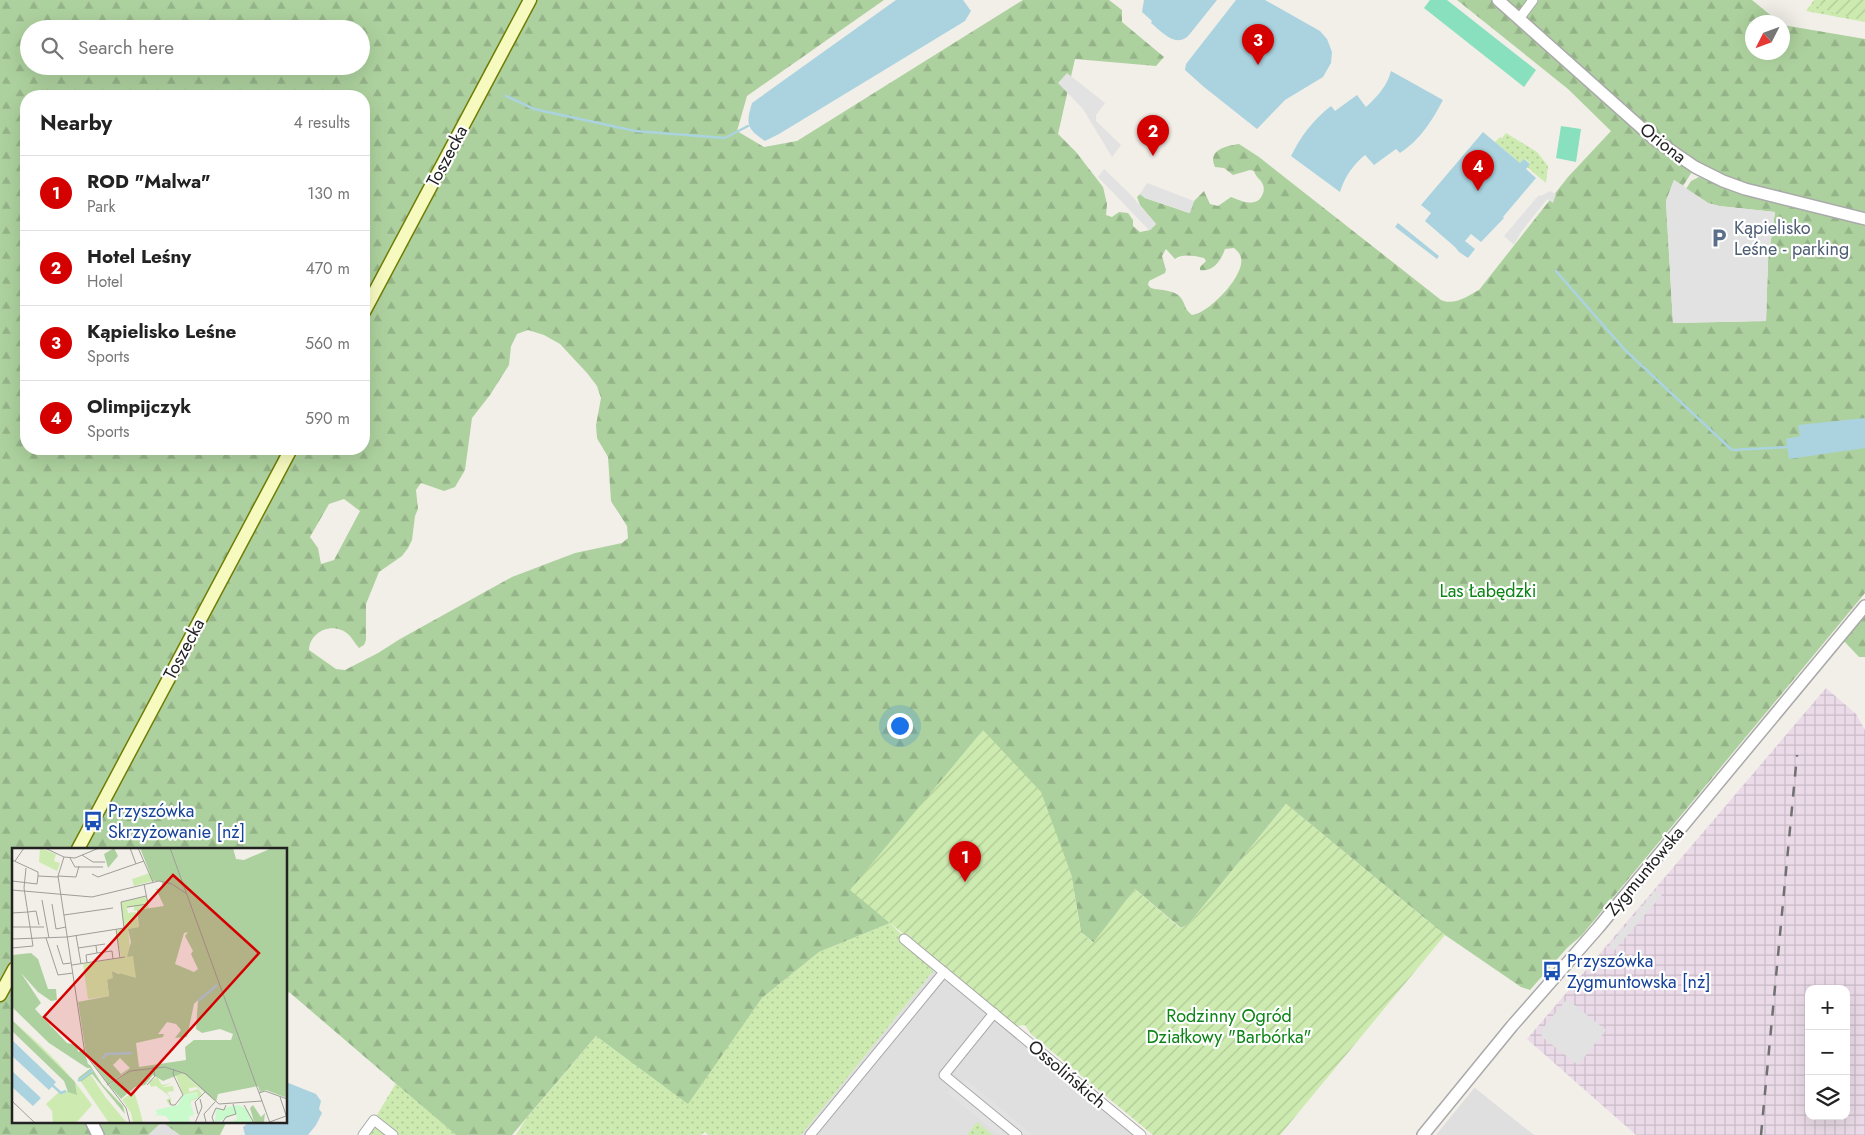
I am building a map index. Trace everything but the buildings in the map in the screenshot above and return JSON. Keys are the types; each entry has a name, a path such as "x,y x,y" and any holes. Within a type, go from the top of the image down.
{"main road":[{"name":"Toszecka","path":"370,301 530,0"},
{"name":"Toszecka","path":"79,848 288,455"},
{"path":"7,987 12,974"}],"street":[{"name":"Oriona","path":"1498,0 1654,139 1695,167 1723,181 1745,189 1865,219"},
{"path":"1519,19 1533,0"},
{"name":"Zygmuntowska","path":"1423,1135 1512,1026 1598,928 1865,606"},
{"name":"Ossolińskich","path":"904,939 1141,1135"},
{"path":"810,1135 944,972"},
{"path":"994,1013 944,1075 1017,1135"},
{"path":"363,1135 374,1120 393,1135"},
{"path":"92,1122 98,1135"}],"shaded area":[{"path":"1067,73 1105,103 1096,115 1096,121 1121,145 1112,157 1083,109 1058,83"},
{"path":"1104,169 1129,193 1156,224 1149,230 1098,177"},
{"name":"Kąpielisko Leśne - parking","path":"1674,180 1708,203 1719,206 1775,212 1768,260 1766,321 1673,323 1666,201"},
{"path":"1147,183 1194,201 1190,213 1145,198 1140,194"},
{"path":"1550,191 1556,194 1553,203 1547,199 1521,232 1514,245 1504,236 1539,195 1541,196"},
{"path":"1826,688 1856,714 1865,730 1865,1135 1636,1135 1527,1039"},
{"path":"1656,890 1662,895 1614,951 1609,946"},
{"path":"935,969 1137,1135 801,1135"},
{"path":"1567,999 1606,1030 1578,1065 1542,1037 1541,1030"},
{"path":"965,1079 1033,1135 1022,1135 961,1084"},
{"path":"951,1088 1010,1135 999,1135 947,1093"},
{"path":"1475,1088 1534,1135 1436,1135"},
{"path":"162,1122 180,1135 148,1135"}],"green space":[{"name":"Las Łabędzki","path":"0,0 884,0 747,96 737,131 764,147 797,141 1023,0 1109,0 1122,10 1122,22 1164,57 1156,66 1075,59 1058,134 1076,152 1103,187 1107,204 1106,215 1112,217 1119,212 1128,213 1133,220 1133,226 1140,232 1150,230 1156,224 1140,205 1137,197 1140,194 1145,198 1189,213 1194,201 1204,191 1210,204 1218,206 1231,197 1249,202 1257,201 1261,198 1264,188 1254,171 1250,170 1233,175 1224,168 1215,167 1213,161 1219,150 1239,144 1259,157 1446,302 1461,300 1479,290 1568,177 1611,131 1568,89 1457,0 1752,0 1770,15 1745,15 1745,60 1790,60 1790,26 1865,39 1865,213 1754,186 1695,167 1683,186 1674,180 1666,201 1673,323 1766,321 1768,260 1775,212 1719,206 1708,203 1686,189 1691,181 1699,177 1742,194 1865,225 1865,593 1582,935 1567,948 1530,990 1521,987 1445,935 1286,804 1188,925 1181,928 1135,889 1094,943 1081,932 1071,874 851,890 890,923 819,952 762,998 688,1104 596,1036 512,1135 456,1135 289,992 288,993 288,848 12,848 12,1122 162,1122 148,1135 0,1135","holes":["1234,248 1241,258 1241,266 1232,283 1216,301 1199,313 1192,315 1189,313 1181,298 1175,293 1151,288 1148,285 1149,281 1165,273 1166,270 1162,256 1166,249 1175,259 1185,256 1204,258 1206,261 1200,267 1200,270 1209,269 1216,265 1225,249","528,330 544,335 560,344 597,386 601,398 596,425 597,438 608,457 611,501 627,526 628,538 622,543 575,553 512,577 378,653 345,670 336,669 309,650 310,643 318,633 330,628 343,631 359,648 364,645 366,640 366,604 379,572 402,556 412,540 415,516 418,509 416,490 421,483 444,491 455,487 465,470 472,418 490,395 509,365 511,346 517,334","344,499 360,511 334,560 321,564 318,548 310,537 329,504"]},
{"path":"1430,0 1447,0 1536,70 1524,87 1424,8"},
{"path":"1814,0 1865,0 1865,22 1806,11"},
{"path":"1823,0 1865,0 1865,20 1835,14 1819,6"},
{"path":"1561,126 1581,129 1576,162 1556,158"},
{"path":"1506,133 1537,152 1548,166 1546,183 1527,167 1530,163 1525,159 1520,163 1495,142"},
{"path":"1865,613 1865,657 1859,657 1843,640"},
{"name":"Rodzinny Ogród Działkowy \"Barbórka\"","path":"983,730 1041,792 1071,874 1081,932 1093,943 1135,889 1180,928 1188,925 1286,804 1445,935 1280,1135 1153,1135 1031,1034 1025,1025 1017,1026 850,890"},
{"path":"890,923 935,969 801,1135 708,1135 705,1132 701,1135 516,1135 526,1119 596,1036 688,1103 762,998 819,952"},
{"path":"396,1083 456,1135 363,1135"},
{"name":"Las Łabędzki","path":"162,1122 226,1122 220,1135 180,1135"},
{"path":"977,1122 993,1135 967,1135"}],"water":[{"path":"896,0 963,0 971,11 965,21 779,134 765,141 754,133 748,121 752,103"},
{"path":"1144,0 1217,0 1189,35 1184,39 1174,40 1151,23 1152,21 1142,12"},
{"path":"1236,0 1265,0 1320,31 1327,39 1332,52 1331,63 1323,77 1285,100 1257,129 1185,70 1186,64"},
{"path":"1391,71 1443,100 1430,123 1414,142 1400,153 1396,149 1374,165 1365,155 1350,171 1340,192 1291,156 1308,129 1325,111 1331,106 1335,111 1357,95 1366,107 1381,90"},
{"path":"1483,132 1520,163 1524,159 1530,164 1526,169 1536,178 1504,218 1481,242 1471,234 1465,241 1475,249 1468,258 1425,221 1431,213 1421,205"},
{"path":"1398,223 1439,256 1437,259 1395,227"},
{"path":"1865,418 1865,448 1789,459 1786,439 1800,436 1798,425"},
{"path":"288,1083 316,1094 321,1101 319,1109 322,1113 308,1135 245,1135 243,1127 250,1122 288,1122"}],"waterway":[{"path":"506,96 534,109 635,131 725,138 748,126"},
{"path":"1556,271 1625,350 1732,450 1789,447"}],"railway":[{"path":"1761,1135 1797,755"}],"place":[{"name":"Kąpielisko Leśne","path":"1258,65"},
{"name":"Hotel Leśny","path":"1153,156"},
{"name":"Olimpijczyk","path":"1478,191"},
{"name":"Kąpielisko Leśne - parking","path":"1719,238"},
{"name":"Przyszówka Skrzyżowanie [nż]","path":"93,821"},
{"name":"ROD \"Malwa\"","path":"965,882"},
{"name":"Przyszówka Zygmuntowska [nż]","path":"1552,971"}]}
